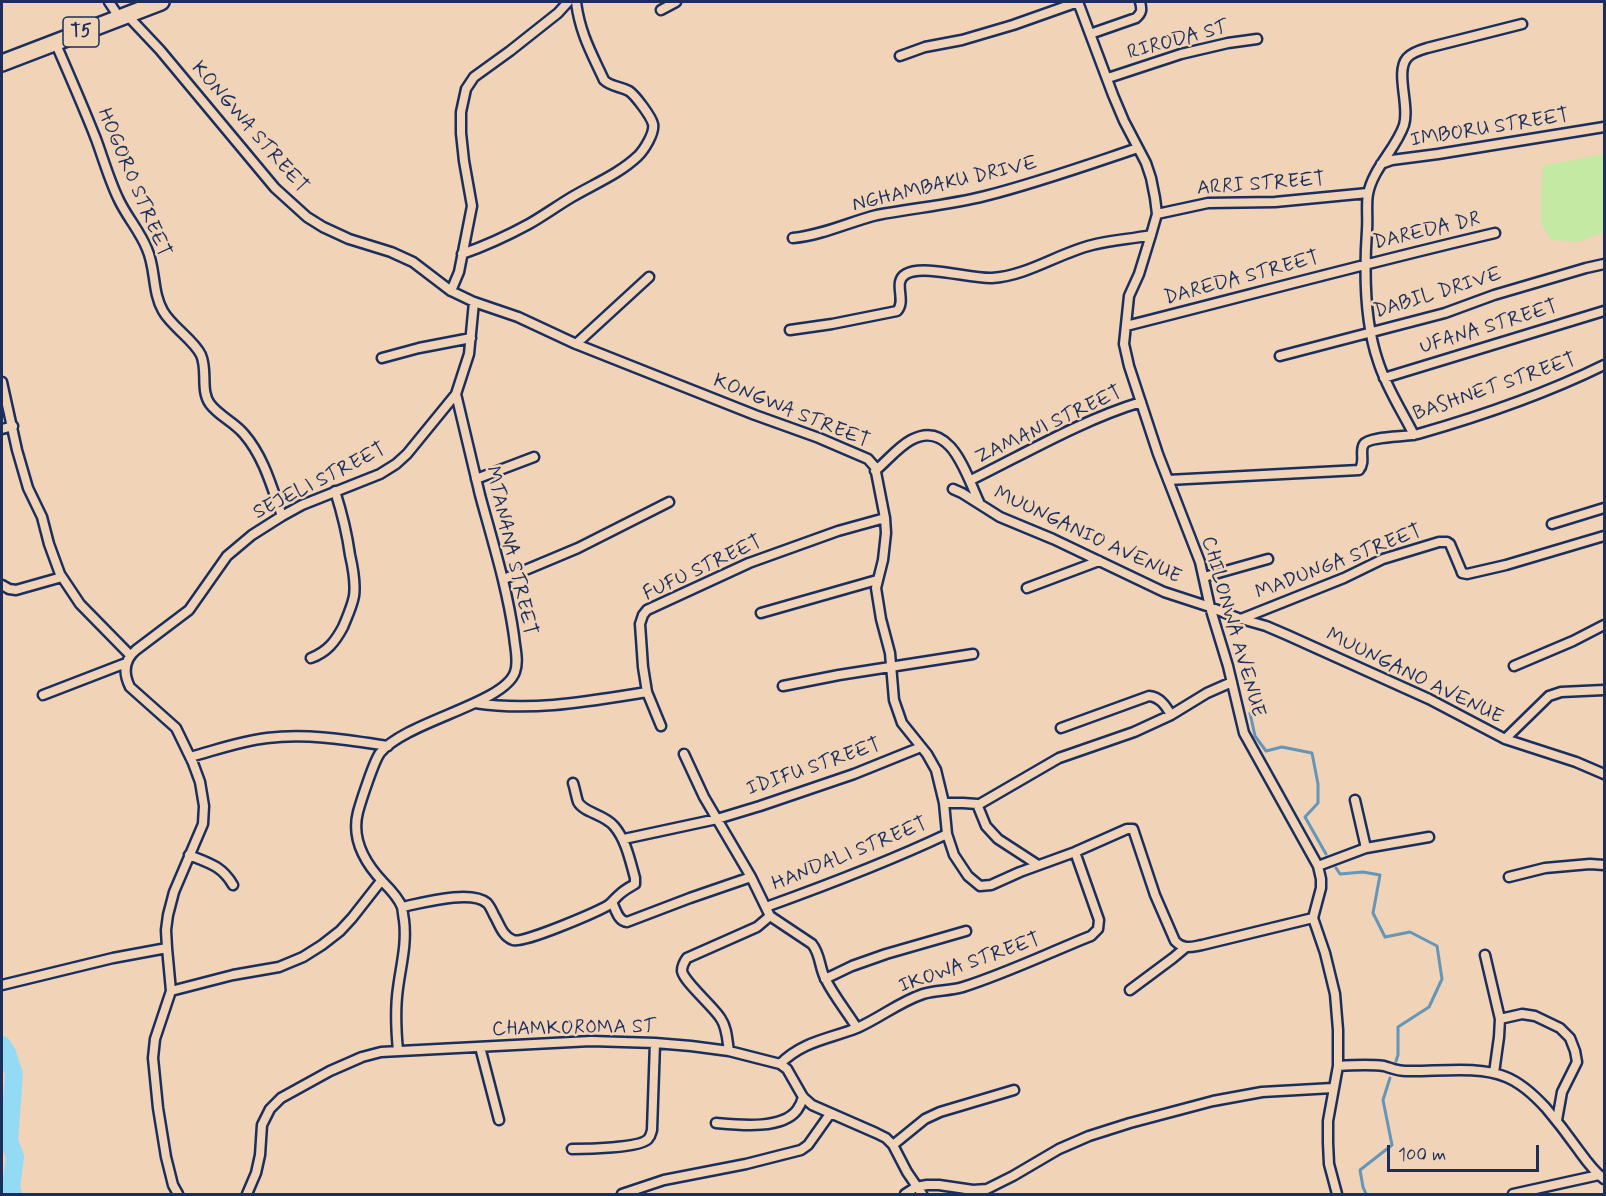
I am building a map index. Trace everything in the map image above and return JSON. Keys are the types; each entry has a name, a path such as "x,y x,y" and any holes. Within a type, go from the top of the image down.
{"highway":[{"name":"T5","path":"2,63 161,2"}],"street":[{"name":"KONGWA STREET","path":"109,2 160,50 275,188 307,217 336,234 391,252 413,262 451,291 474,302 518,317 576,344 819,438 872,462 876,471 885,518 885,545 876,588 888,640 894,700 902,723 936,770 944,803 947,834 954,855 968,876 980,886 987,886 1128,829 1133,829 1162,912 1175,941 1185,948"},
{"path":"451,291 459,272 472,206 461,133 461,112 466,89 474,77 558,14 568,2"},
{"path":"462,254 520,229 610,176 639,155 653,130 650,117 633,94 604,80 578,20 576,2"},
{"path":"661,10 676,2"},
{"path":"900,56 925,47 1013,26 1078,2"},
{"name":"CHILONWA AVENUE","path":"1078,2 1124,121 1146,163 1155,198 1156,214 1151,235 1139,274 1129,296 1124,344 1126,354 1168,480 1196,550 1244,733 1318,866 1321,888 1313,918"},
{"path":"1090,34 1136,18 1141,14 1140,2"},
{"path":"1414,435 1384,378 1369,332 1366,264 1368,193 1381,164 1404,125 1407,112 1402,67 1406,58 1427,48 1522,24"},
{"name":"RIRODA ST","path":"1108,78 1181,54 1257,39"},
{"name":"HOGORO STREET","path":"55,42 119,200 148,251 155,289 162,309 167,318 201,354 207,397 212,405 238,427 255,449 270,481 282,516"},
{"name":"IMBORU STREET","path":"1381,164 1392,160 1605,127"},
{"name":"NGHAMBAKU DRIVE","path":"794,238 818,234 879,215 983,196 1045,179 1138,148"},
{"name":"ARRI STREET","path":"1156,214 1208,203 1275,202 1368,193"},
{"name":"DAREDA DR","path":"1366,264 1495,233"},
{"path":"790,330 897,311 901,305 900,278 913,271 983,278 1001,277 1092,245 1151,235"},
{"name":"DAREDA STREET","path":"1126,326 1366,264"},
{"name":"DABIL DRIVE","path":"1280,356 1445,313 1494,295 1605,264"},
{"path":"576,344 649,277"},
{"name":"SEJELI STREET","path":"43,695 128,659 191,607 224,561 252,535 302,505 380,474 396,464 419,440 456,394 469,354 474,302"},
{"name":"UFANA STREET","path":"1384,378 1605,311"},
{"path":"382,358 471,338"},
{"name":"BASHNET STREET","path":"1168,480 1359,470 1362,466 1363,446 1366,443 1383,438 1414,435 1510,404 1605,365"},
{"path":"2,382 28,488 42,517 49,544 62,577 80,604 128,659 127,681 130,687 176,728 200,782 203,824 174,892 168,915 166,930 171,991 155,1039 153,1058 166,1157 178,1194"},
{"name":"MTANANA STREET","path":"402,907 394,893 381,880 361,852 356,825 358,812 378,757 388,746 433,720 474,703 506,684 515,671 516,656 504,579 476,479 456,394"},
{"name":"ZAMANI STREET","path":"971,480 1092,421 1141,402"},
{"path":"2,429 13,426"},
{"path":"876,471 905,444 923,435 938,437 950,447 971,480 981,504"},
{"path":"476,479 534,457"},
{"name":"MUUNGANIO AVENUE","path":"953,489 1000,516 1164,592 1210,607"},
{"path":"311,658 329,649 350,610 353,598 354,574 348,536 335,491"},
{"path":"504,579 578,548 669,502"},
{"path":"1552,524 1605,508"},
{"name":"FUFU STREET","path":"661,726 647,692 643,667 640,624 647,610 749,563 838,531 885,518"},
{"name":"MADUNGA STREET","path":"1241,619 1383,560 1439,542 1450,544 1462,573 1467,574 1605,536"},
{"path":"1204,578 1268,559"},
{"path":"1027,588 1099,561"},
{"path":"2,585 16,590 62,577"},
{"path":"761,613 877,580"},
{"name":"MUUNGANO AVENUE","path":"1210,607 1266,626 1339,657 1429,699 1505,739 1605,774"},
{"path":"1514,666 1605,625"},
{"path":"783,686 973,654"},
{"path":"944,803 978,805 1059,758 1134,732 1232,682"},
{"path":"1505,739 1549,696 1561,692 1605,690"},
{"path":"474,703 500,707 543,706 647,692"},
{"path":"1061,728 1149,696 1162,702 1171,715"},
{"path":"190,757 244,742 288,736 320,737 388,746"},
{"name":"IDIFU STREET","path":"624,839 717,819 854,774 921,747"},
{"path":"684,754 701,791 751,877 770,916 812,944 818,954 825,979 857,1028"},
{"path":"398,1052 396,1009 405,941 402,907 461,897 478,898 491,908 500,927 508,936 517,941 592,914 635,884 624,839 601,815 584,808 579,803 573,783"},
{"path":"1355,800 1366,848"},
{"path":"978,805 986,826 998,839 1038,865"},
{"name":"HANDALI STREET","path":"766,907 856,874 947,834"},
{"path":"1318,866 1366,848 1429,837"},
{"name":"IKOWA STREET","path":"780,1064 791,1053 812,1042 857,1028 910,999 923,994 961,988 1025,965 1091,936 1098,929 1099,920 1075,852"},
{"path":"189,855 224,871 233,885"},
{"path":"1509,878 1545,868 1605,865"},
{"path":"612,902 620,919 627,922 751,877"},
{"path":"171,991 233,975 279,967 303,957 340,931 381,880"},
{"path":"729,1051 722,1019 684,977 683,963 687,958 757,927 770,916"},
{"path":"1130,990 1185,948 1313,918 1335,994 1338,1066 1328,1120 1328,1143 1329,1164 1337,1194"},
{"path":"825,979 886,954 966,931"},
{"path":"2,985 113,958 167,948"},
{"path":"1485,956 1500,1019 1494,1073"},
{"path":"1500,1019 1522,1014 1535,1016 1560,1028 1572,1041 1578,1062 1563,1092 1557,1120"},
{"name":"CHAMKOROMA ST","path":"247,1194 256,1173 260,1155 262,1125 270,1109 281,1098 330,1071 355,1059 381,1052 591,1041 655,1042 729,1051 780,1064"},
{"path":"572,1149 598,1149 640,1144 648,1139 652,1130 655,1042"},
{"path":"480,1047 499,1120"},
{"path":"780,1064 788,1069 803,1097 812,1105 876,1132 893,1145 919,1191"},
{"path":"1338,1066 1385,1066 1397,1071 1452,1070 1494,1073 1508,1077 1523,1086 1557,1120 1602,1177 1513,1194"},
{"path":"905,1194 939,1185 973,1191 987,1189 1067,1145 1089,1136 1213,1101 1262,1092 1333,1088"},
{"path":"893,1145 925,1119 940,1112 1014,1090"},
{"path":"716,1124 742,1126 777,1122 795,1113 803,1097"},
{"path":"622,1194 664,1180 796,1152 808,1145 830,1114"}],"green space":[{"path":"1604,154 1604,232 1579,242 1551,240 1541,223 1542,166"}],"waterway":[{"path":"1250,713 1255,736 1266,751 1282,747 1312,753 1318,784 1318,803 1305,817 1326,854"},
{"path":"1336,868 1340,874 1363,872 1380,875 1373,913 1385,937 1410,932 1437,946 1442,979 1429,1007 1398,1027 1396,1061"},
{"path":"2,1045 14,1074 9,1141 15,1157 11,1188 13,1194"},
{"path":"1366,1194 1360,1170 1392,1145 1383,1100 1390,1078"}]}
